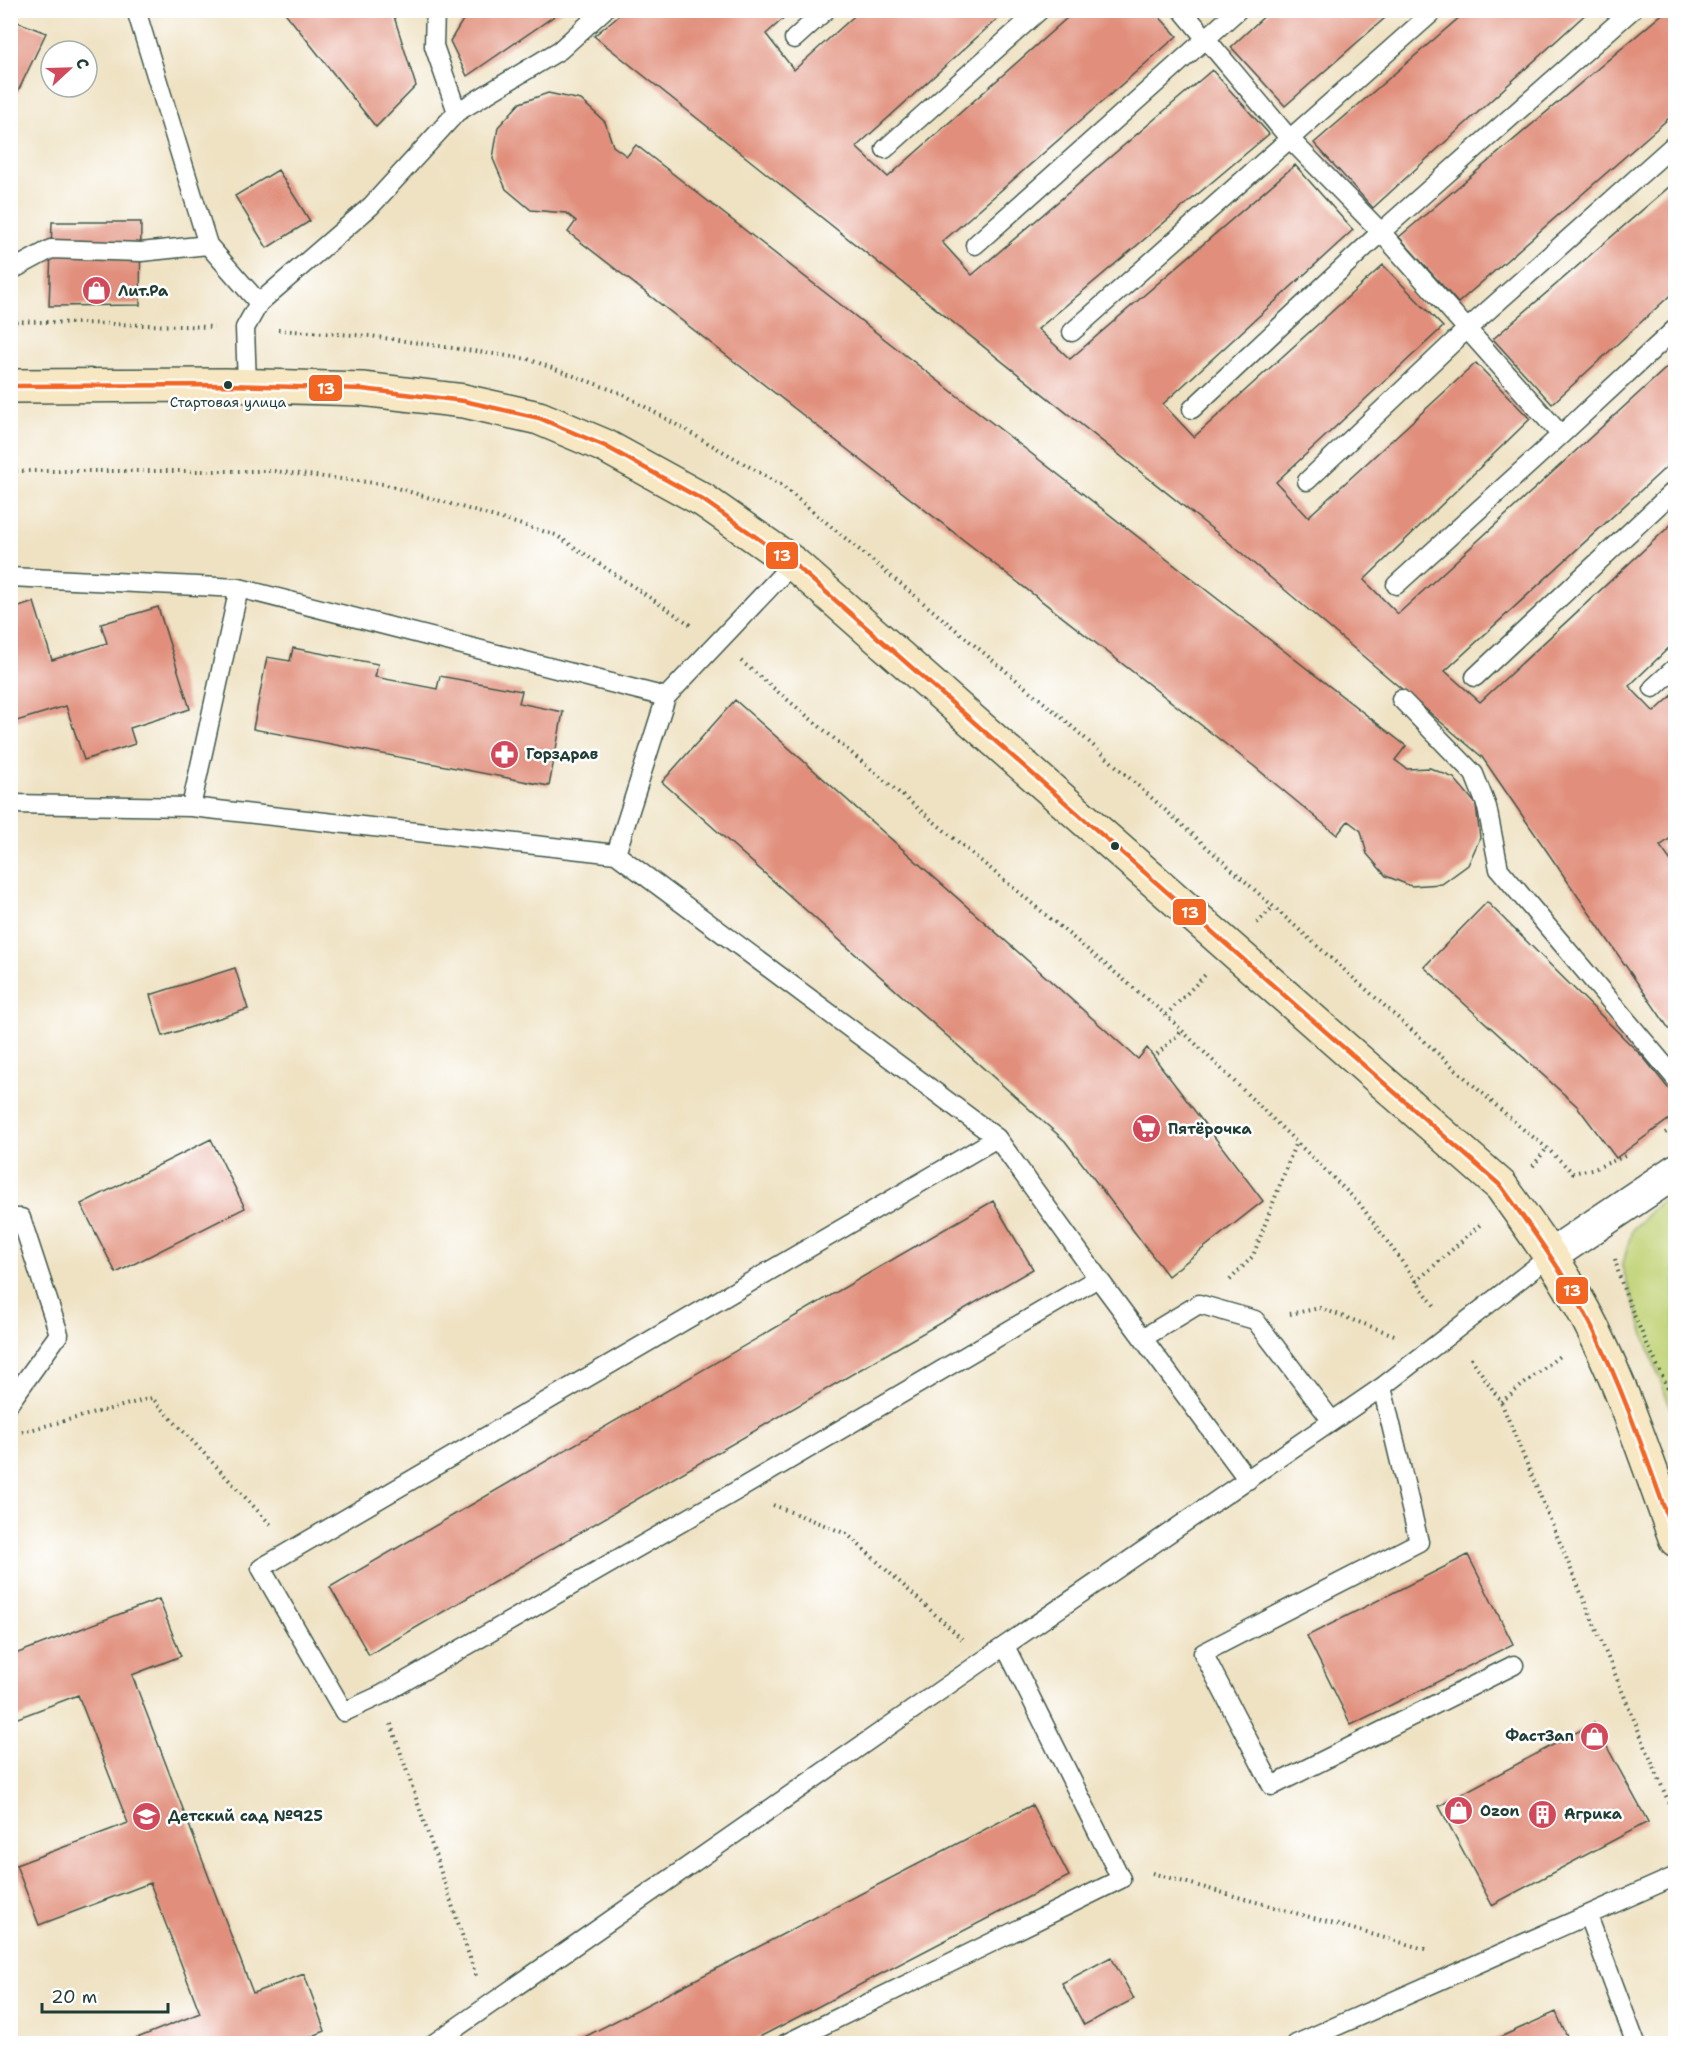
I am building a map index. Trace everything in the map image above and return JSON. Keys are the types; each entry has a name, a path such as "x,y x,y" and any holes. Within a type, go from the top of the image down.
{"street":[{"path":"10,386 247,385 362,389 464,401 539,418 605,446 703,500 794,563 1501,1186 1550,1256 1593,1329 1613,1372 1676,1540"},
{"path":"1550,1256 1676,1170"}],"lane":[{"path":"136,10 208,245 259,303"},
{"path":"435,10 434,46 457,112"},
{"path":"247,385 245,328 259,303 371,206 457,112 560,50 604,10"},
{"path":"794,39 826,10"},
{"path":"885,149 1040,10"},
{"path":"1182,10 1289,138 1381,232 1561,435"},
{"path":"975,245 1238,10"},
{"path":"1072,332 1435,10"},
{"path":"1192,409 1381,232 1632,10"},
{"path":"1307,481 1466,330 1676,144"},
{"path":"10,271 51,249 141,252 208,245"},
{"path":"1396,585 1676,328"},
{"path":"1475,677 1676,489"},
{"path":"616,854 666,697 794,563"},
{"path":"10,577 239,588 666,697"},
{"path":"191,807 239,588"},
{"path":"1653,688 1676,667"},
{"path":"1401,699 1474,774 1487,807 1499,869 1676,1079"},
{"path":"10,804 191,807 616,854 997,1138 1248,1480"},
{"path":"997,1138 261,1568 344,1712 381,1695 736,1491 1098,1278"},
{"path":"10,1218 21,1218 59,1334 10,1402"},
{"path":"434,2043 984,1660 1382,1387 1550,1256"},
{"path":"1143,1338 1199,1304 1255,1320 1332,1421"},
{"path":"1382,1387 1419,1542 1203,1653 1272,1786 1514,1665"},
{"path":"785,2043 1121,1879 1005,1646"},
{"path":"1296,2043 1676,1876"},
{"path":"1588,1916 1636,2043"}],"path":[{"path":"10,471 274,471 383,484 556,535 718,642 1166,1015 1359,1203 1453,1331 1501,1402 1676,1820"},
{"path":"1157,1054 1182,1031"},
{"path":"1660,1136 1676,1126"},
{"path":"1199,1304 1227,1282 1253,1256 1296,1142"},
{"path":"1574,1173 1596,1168 1633,1152"},
{"path":"1619,1250 1615,1257 1620,1281 1630,1309 1676,1409"},
{"path":"1255,1320 1320,1308 1431,1348"},
{"path":"21,1432 152,1398 294,1550"},
{"path":"736,1491 847,1534 984,1660"},
{"path":"381,1695 487,2007"},
{"path":"1113,1862 1475,1964"}],"green space":[{"path":"1675,1187 1675,1421 1622,1267 1632,1230"}],"building":[{"path":"283,10 392,10 416,86 376,127"},
{"path":"469,10 563,10 467,76 450,41"},
{"path":"625,10 793,10 766,34 794,70 861,10 1007,10 856,147 888,177 1076,10 1153,10 1177,36 942,242 972,275 1212,70 1269,134 1038,329 1070,359 1295,165 1353,230 1163,404 1194,437 1383,265 1443,327 1276,482 1308,517 1476,363 1530,419 1364,580 1398,614 1676,359 1676,458 1445,671 1480,702 1676,520 1676,641 1629,686 1654,712 1676,692 1676,834 1660,846 1676,868 1676,1039 1482,757 1226,540 594,36"},
{"path":"1271,10 1394,10 1285,106 1231,47"},
{"path":"1468,10 1590,10 1373,208 1314,143"},
{"path":"1667,10 1676,10 1676,112 1458,303 1399,237"},
{"path":"10,19 46,33 43,39 39,39 39,48 10,108"},
{"path":"548,93 581,100 605,122 613,146 627,156 636,145 1406,746 1395,760 1407,769 1430,768 1454,778 1476,804 1480,838 1468,865 1442,884 1411,886 1386,876 1367,854 1361,831 1348,821 1337,835 1255,767 568,232 576,221 566,213 531,210 506,189 493,159 498,127 520,103"},
{"path":"278,170 310,221 267,248 235,196"},
{"path":"1676,181 1676,290 1552,404 1493,339"},
{"path":"52,222 141,222 140,305 49,306"},
{"path":"34,602 52,660 107,643 101,624 158,607 190,709 130,728 135,744 84,760 66,706 10,723 10,610"},
{"path":"293,648 378,664 375,677 437,689 440,676 522,691 519,703 563,712 549,786 253,729 267,657 290,661"},
{"path":"735,700 1138,1059 1147,1048 1263,1201 1168,1276 1065,1141 662,782"},
{"path":"1487,902 1644,1058 1676,1098 1676,1114 1616,1158 1577,1106 1424,967"},
{"path":"235,968 248,1009 163,1036 150,995"},
{"path":"211,1139 245,1208 116,1273 81,1204"},
{"path":"993,1201 1033,1269 369,1655 330,1587"},
{"path":"1468,1555 1513,1644 1351,1725 1307,1636"},
{"path":"159,1599 181,1656 132,1675 253,1993 304,1974 325,2031 293,2044 122,2044 200,2013 150,1883 39,1925 16,1865 128,1823 78,1695 10,1721 10,1656"},
{"name":"Агрика","path":"1594,1723 1648,1822 1492,1905 1439,1806"},
{"path":"1032,1805 1069,1876 746,2044 571,2044"},
{"path":"1111,1957 1134,1999 1084,2025 1062,1983"},
{"path":"1556,2012 1570,2044 1484,2044 1498,2038"}],"transit line":[{"name":"13","path":"10,386 226,385 362,389 464,401 539,418 605,446 703,500 793,563 1501,1186 1562,1275 1594,1331 1628,1408 1676,1540"}],"place":[{"name":"Лит.Ра","path":"97,291"},
{"name":"Стартовая улица","path":"228,385"},
{"name":"Горздрав","path":"505,754"},
{"name":"Пятёрочка","path":"1147,1129"},
{"name":"ФастЗап","path":"1595,1736"},
{"name":"Ozon","path":"1459,1811"},
{"name":"Агрика","path":"1543,1814"},
{"name":"Детский сад №925","path":"147,1816"}]}
